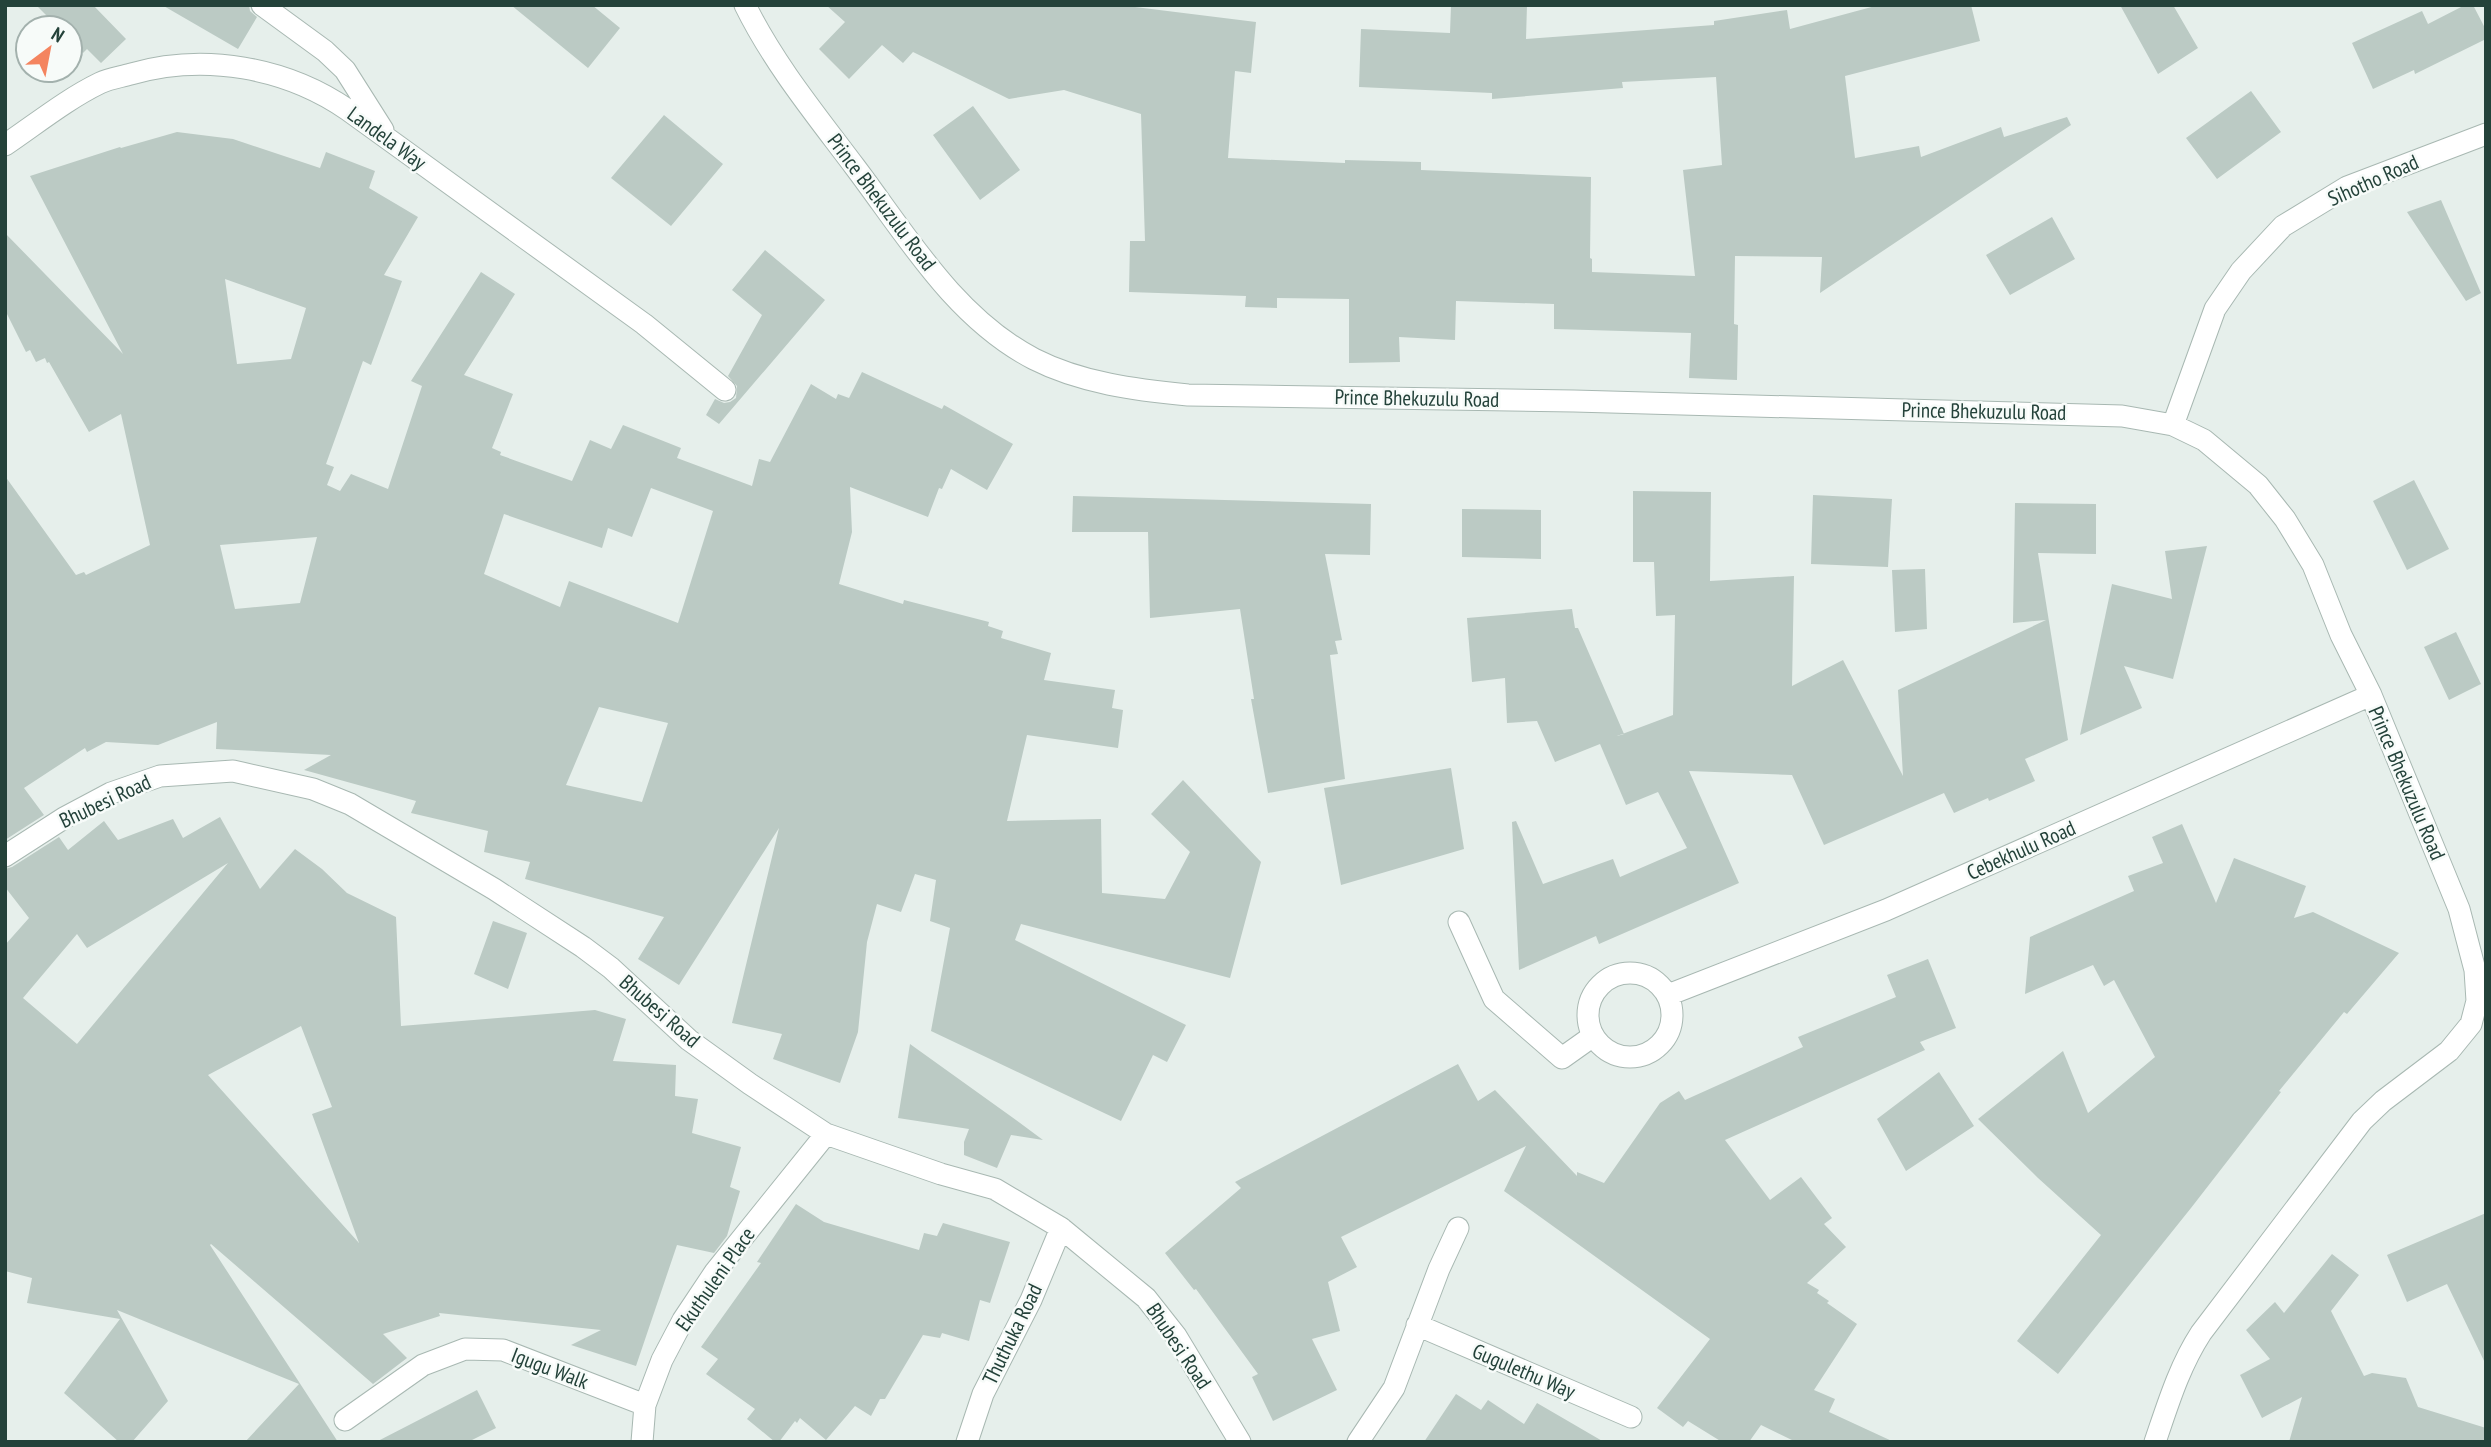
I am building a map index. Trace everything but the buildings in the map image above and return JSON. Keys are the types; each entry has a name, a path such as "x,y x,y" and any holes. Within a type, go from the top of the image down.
{"street":[{"path":"262,5 325,51 345,70 390,140"},
{"name":"Prince Bhekuzulu Road","path":"745,5 761,36 794,86 935,273 967,310 993,333 1035,359 1080,376 1133,390 1188,395 1574,401 2122,416 2173,425 2204,440 2258,485 2285,519 2313,565 2341,635 2371,695 2459,909 2475,970 2479,1028 2362,1121 2187,1355 2155,1442"},
{"name":"Landela Way","path":"5,145 102,82 146,70 180,65 222,65 254,69 294,81 327,95 390,140 633,316 725,390"},
{"name":"Sihotho Road","path":"2173,425 2215,309 2241,271 2283,226 2347,187 2486,134"},
{"name":"Cebekhulu Road","path":"1668,995 1886,910 2371,695"},
{"name":"Bhubesi Road","path":"5,856 64,818 99,800 160,776 233,771 313,789 350,804 394,828 583,947 611,968 689,1040 826,1134 941,1174 995,1189 1061,1228 1146,1298 1176,1336 1240,1442"},
{"path":"1459,922 1494,999 1562,1058 1593,1036"},
{"path":"1638,973 1656,981 1668,995 1672,1014 1669,1032 1658,1047 1642,1055 1623,1057 1605,1050 1593,1036 1587,1017 1590,999 1601,983 1618,974 1638,973"},
{"name":"Ekuthuleni Place","path":"642,1442 645,1405 662,1360 682,1320 715,1272 826,1134"},
{"name":"Thuthuka Road","path":"967,1442 983,1394 1031,1300 1061,1228"},
{"path":"1358,1442 1394,1388 1439,1269 1458,1228"},
{"name":"Gugulethu Way","path":"1417,1325 1631,1417"},
{"name":"Igugu Walk","path":"345,1420 423,1366 465,1349 503,1350 645,1405"}]}
